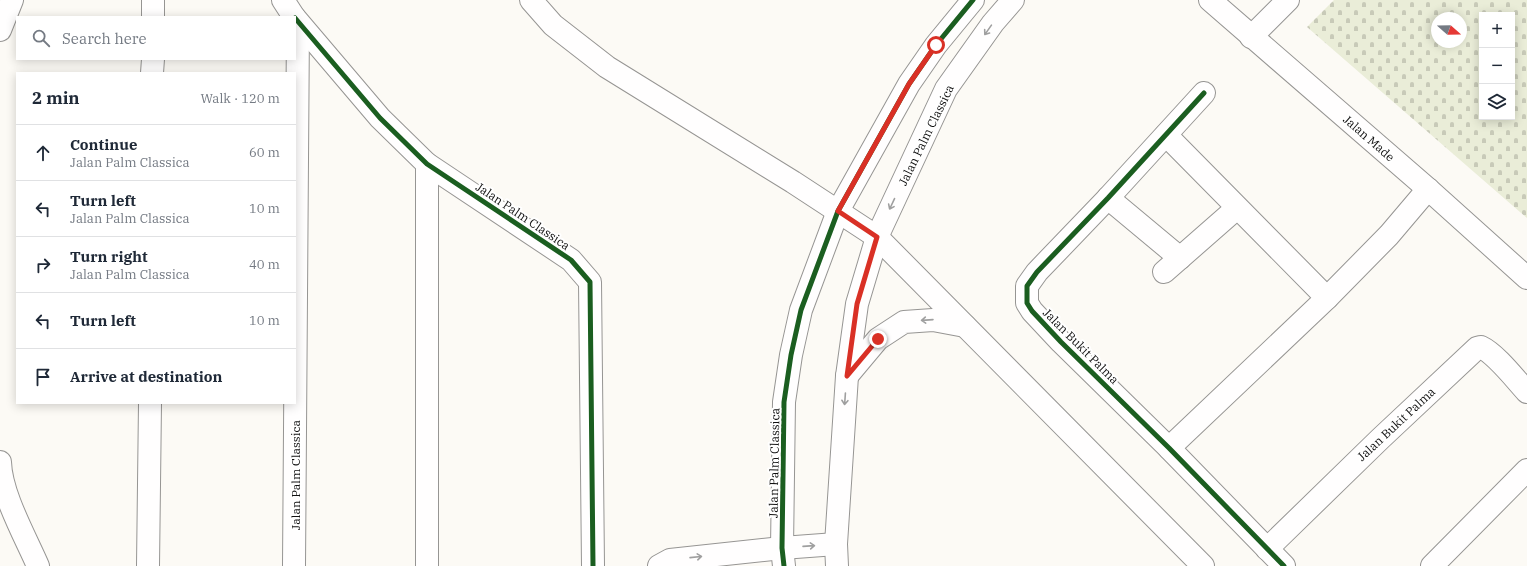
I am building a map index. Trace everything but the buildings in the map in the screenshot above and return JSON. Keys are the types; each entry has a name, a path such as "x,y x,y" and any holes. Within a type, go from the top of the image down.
{"street":[{"path":"0,30 12,0"},
{"path":"153,0 153,16"},
{"name":"Jalan Palm Classica","path":"283,0 293,16"},
{"path":"531,0 553,25 607,67 838,211 877,237 1203,566"},
{"name":"Jalan Palm Classica","path":"783,557 784,402 800,310 838,211 909,84 936,45 973,0"},
{"name":"Jalan Palm Classica","path":"836,566 836,544 847,376 857,304 877,237 946,89 993,23 1013,0"},
{"name":"Jalan Made","path":"1210,0 1428,189 1527,278"},
{"path":"1251,37 1288,0"},
{"name":"Jalan Palm Classica","path":"296,20 380,118 427,164 571,260 590,282 593,566"},
{"path":"152,60 152,72"},
{"name":"Jalan Palm Classica","path":"296,60 296,72"},
{"name":"Jalan Bukit Palma","path":"1204,93 1166,136 1037,272 1027,286 1028,303 1032,311 1061,342 1169,448 1284,566"},
{"path":"1166,136 1327,298"},
{"path":"427,164 427,566"},
{"path":"1169,448 1327,298 1389,235 1428,189"},
{"path":"1108,198 1180,258"},
{"path":"1164,272 1237,208"},
{"path":"847,376 878,339 904,322 933,320 965,326"},
{"name":"Jalan Bukit Palma","path":"1267,549 1380,439 1477,348 1481,347 1485,349 1500,362 1527,392"},
{"path":"148,566 150,404"},
{"name":"Jalan Palm Classica","path":"294,566 295,404"},
{"path":"0,462 0,473 9,500 38,566"},
{"path":"1432,566 1527,470"},
{"path":"659,566 670,560 783,557 836,544"}],"green space":[{"path":"1334,0 1527,0 1527,218 1307,27"}],"cycle path":[{"path":"784,566 782,548 784,402 791,355 801,310 838,211 909,84 936,45 973,0"},
{"path":"296,19 380,118 427,164 571,260 590,282 593,566"},
{"path":"1204,93 1108,198 1037,272 1027,286 1027,303 1032,311 1061,342 1169,448 1284,566"}],"route":[{"path":"878,339 847,376 857,304 877,237 838,211 909,84 936,45"}]}
